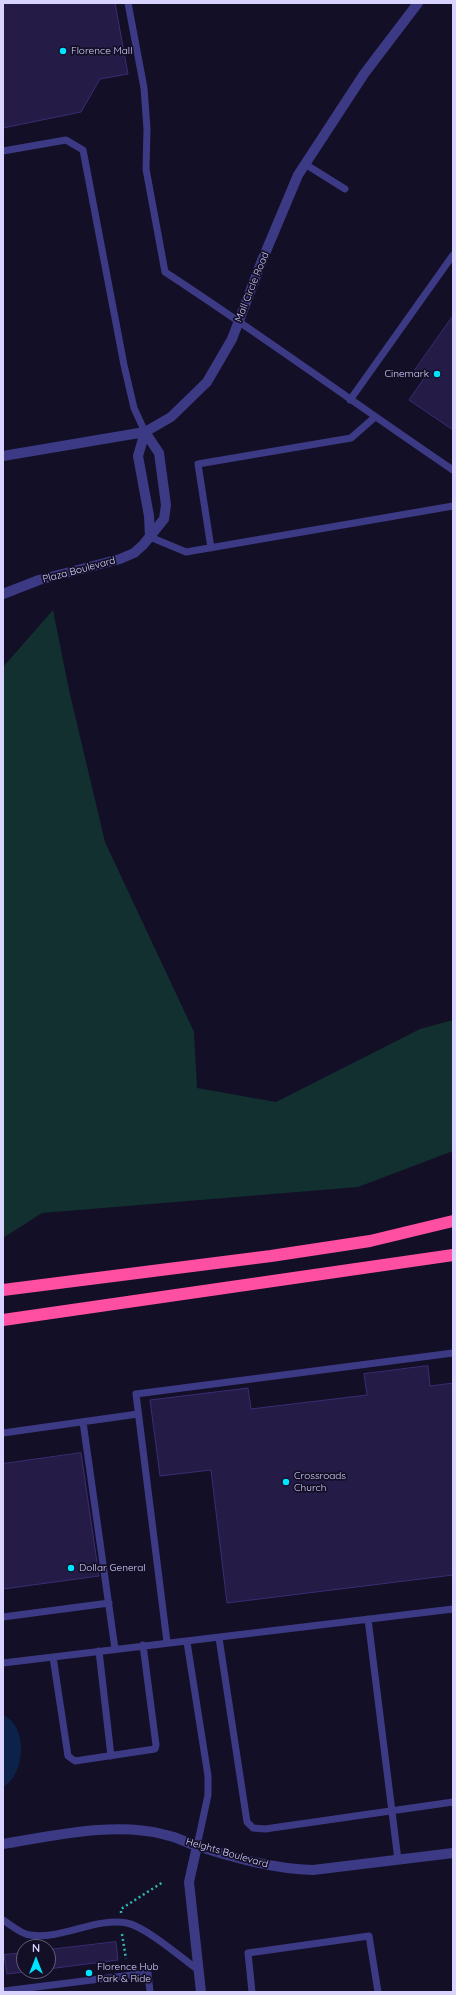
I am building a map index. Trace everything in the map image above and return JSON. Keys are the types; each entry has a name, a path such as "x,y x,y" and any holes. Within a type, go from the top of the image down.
{"highway":[{"path":"3,1290 287,1254 370,1241 453,1221"},
{"path":"3,1320 453,1255"}],"street":[{"name":"Mall Circle Road","path":"3,456 145,432 171,417 207,382 225,353 298,175 364,74 418,3"},
{"path":"145,432 138,456 149,516 150,538"},
{"name":"Plaza Boulevard","path":"3,594 40,580 120,559 134,553 150,538 164,519 166,492 159,453 145,432"},
{"name":"Heights Boulevard","path":"3,1844 104,1829 165,1834 197,1846 254,1862 294,1870 313,1870 453,1853"},
{"path":"197,1846 189,1882 201,1992"}],"lane":[{"path":"128,3 144,88 147,129 146,169 165,272 238,320 350,400 453,470"},
{"path":"3,151 66,140 83,150 124,365 134,408 145,432"},
{"path":"305,164 345,189"},
{"path":"350,400 453,255"},
{"path":"211,548 198,464 351,438 375,417"},
{"path":"150,538 186,552 453,506"},
{"path":"167,1642 136,1394 453,1353"},
{"path":"3,1433 138,1414"},
{"path":"83,1422 115,1649"},
{"path":"3,1617 109,1603"},
{"path":"3,1663 167,1642 187,1642 453,1609"},
{"path":"368,1619 398,1860"},
{"path":"219,1638 247,1822 253,1828 266,1829 453,1802"},
{"path":"187,1642 208,1776 208,1795 197,1846"},
{"path":"52,1657 68,1756 75,1761 152,1751 156,1745 143,1645"},
{"path":"99,1651 111,1756"},
{"path":"3,1920 28,1935 41,1935 110,1923 127,1923 144,1931 198,1970"},
{"path":"252,1992 248,1954 369,1936 378,1992"},
{"path":"3,1990 148,1973 150,1992"}],"green space":[{"path":"53,610 69,690 105,842 194,1032 197,1088 276,1102 420,1029 453,1020 453,1151 358,1187 42,1213 3,1238 3,667"}],"water":[{"path":"3,1715 11,1720 17,1729 21,1750 20,1762 16,1772 11,1781 3,1787"}],"building":[{"name":"Florence Mall","path":"3,3 115,3 128,74 100,79 81,112 3,128"},
{"name":"Cinemark","path":"453,316 453,430 409,400 425,377 415,370"},
{"name":"Crossroads Church","path":"428,1366 430,1386 453,1383 453,1575 227,1603 211,1470 160,1476 150,1400 248,1388 251,1409 367,1395 364,1374"},
{"path":"81,1453 99,1576 3,1589 3,1464"},
{"path":"116,1942 118,1960 56,1968 56,1949"},
{"path":"16,1954 16,1973 7,1974 4,1955"}],"place":[{"name":"Florence Mall","path":"63,51"},
{"name":"Cinemark","path":"437,374"},
{"name":"Crossroads Church","path":"286,1482"},
{"name":"Dollar General","path":"71,1568"},
{"name":"Florence Hub Park & Ride","path":"89,1973"}]}
